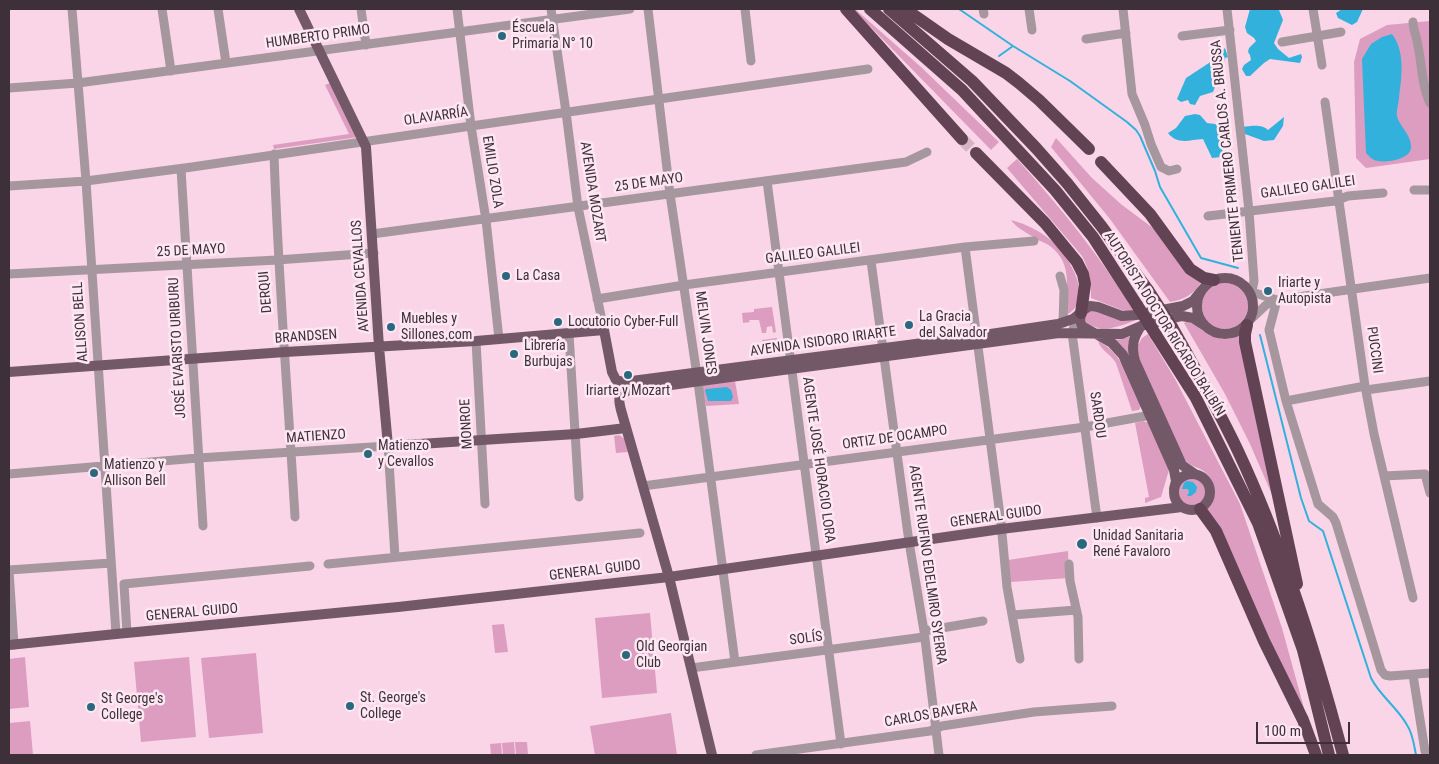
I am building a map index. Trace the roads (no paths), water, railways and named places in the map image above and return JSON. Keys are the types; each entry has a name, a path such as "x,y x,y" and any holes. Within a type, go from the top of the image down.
{"highway":[{"path":"846,9 962,139"},
{"name":"AUTOPISTA DOCTOR RICARDO BALBÍN","path":"870,9 962,90 1055,190 1093,237 1196,398 1258,524 1303,650 1329,755"},
{"name":"AUTOPISTA DOCTOR RICARDO BALBÍN","path":"889,9 972,81 1036,148 1096,220 1148,290 1172,327 1238,451 1266,515 1304,621 1343,755"},
{"path":"905,9 948,39 1019,83 1089,149"},
{"path":"976,153 1045,223 1077,262 1085,284 1079,315"},
{"path":"1101,162 1150,214 1190,269 1204,278 1214,280"},
{"path":"1249,322 1245,334 1245,342 1304,621"},
{"path":"1200,509 1216,531 1264,641 1303,720 1316,755"}],"main road":[{"name":"AVENIDA CEVALLOS","path":"299,9 365,141 388,446"},
{"path":"1230,278 1249,288 1254,306 1249,322 1241,330 1225,335 1217,334 1204,325 1199,317 1198,299 1202,291 1214,280 1230,278"},
{"name":"AVENIDA ISIDORO IRIARTE","path":"626,428 619,399 621,394 626,391 697,378 1060,327 1079,315 1087,307 1094,306 1115,314 1128,316 1188,304 1202,291"},
{"path":"1079,315 1082,326 1112,343 1123,354 1174,470 1176,499 1187,510 1200,509 1208,501 1210,490 1206,480 1182,465 1135,361 1132,345 1133,339 1141,326"},
{"name":"AVENIDA ISIDORO IRIARTE","path":"1060,327 1072,332 1122,334 1141,326 1182,316 1193,318 1204,325"},
{"name":"BRANDSEN","path":"9,372 285,352 476,341 604,330"},
{"name":"AVENIDA MOZART","path":"604,330 614,378"},
{"name":"AVENIDA ISIDORO IRIARTE","path":"614,378 624,382 697,378"},
{"path":"626,428 669,577 712,755"},
{"name":"MATIENZO","path":"388,446 576,434 626,428"},
{"path":"1174,489 1180,479 1190,474 1195,474"},
{"name":"GENERAL GUIDO","path":"11,645 407,606 669,577 1001,529 1182,507"}],"street":[{"name":"ALLISON BELL","path":"72,9 86,181 116,634"},
{"path":"162,9 171,71"},
{"path":"218,9 226,63"},
{"path":"361,9 366,44"},
{"name":"EMILIO ZOLA","path":"456,9 471,126 486,220 499,339"},
{"name":"AVENIDA MOZART","path":"551,9 578,207 604,330"},
{"name":"HUMBERTO PRIMO","path":"9,88 78,83 630,9"},
{"name":"MELVIN JONES","path":"648,9 670,194 711,477 735,662"},
{"path":"745,9 751,60"},
{"path":"1029,9 1032,30"},
{"path":"1123,9 1131,90 1161,167 1169,171 1177,169"},
{"name":"TENIENTE PRIMERO CARLOS A. BRUSSA","path":"1227,9 1249,211 1254,281 1249,288"},
{"path":"1313,9 1322,65"},
{"path":"1412,22 1430,102"},
{"path":"1182,36 1230,30"},
{"path":"1282,42 1341,32"},
{"path":"1086,39 1126,33"},
{"name":"OLAVARRÍA","path":"9,186 86,181 868,69"},
{"name":"PUCCINI","path":"1325,102 1365,388 1413,598"},
{"name":"25 DE MAYO","path":"372,234 906,162 927,152"},
{"name":"DERQUI","path":"274,154 277,260 285,352 295,518"},
{"name":"JOSÉ EVARISTO URIBURU","path":"181,168 203,526"},
{"name":"AGENTE JOSÉ HORACIO LORA","path":"767,181 841,744"},
{"path":"1414,190 1430,190"},
{"name":"GALILEO GALILEI","path":"1208,216 1335,201 1348,196 1383,193"},
{"name":"GALILEO GALILEI","path":"597,299 684,285 965,247 1034,241"},
{"path":"965,247 978,340 1007,587 1020,658"},
{"name":"25 DE MAYO","path":"9,274 277,260 374,252"},
{"name":"AGENTE RUFINO EDELMIRO SYERRA","path":"870,261 909,542 924,634 939,755"},
{"path":"1060,276 1064,290 1060,327"},
{"path":"1249,322 1266,305 1277,300 1430,278"},
{"path":"1249,288 1277,300"},
{"path":"1277,300 1269,330 1286,401 1318,504 1336,523 1381,670 1385,675 1390,676 1430,673"},
{"name":"SARDOU","path":"1079,315 1072,332 1097,518"},
{"path":"569,334 579,497"},
{"name":"MONROE","path":"476,341 485,504"},
{"path":"1286,401 1365,388 1430,381"},
{"name":"ORTIZ DE OCAMPO","path":"643,486 1085,426 1150,414"},
{"name":"MATIENZO","path":"9,474 198,458 388,446"},
{"name":"AVENIDA CEVALLOS","path":"388,446 395,557"},
{"path":"1384,476 1425,474 1430,493"},
{"path":"328,564 640,533"},
{"path":"11,645 9,571 111,563"},
{"path":"1069,564 1070,582 1079,624 1078,659"},
{"path":"128,633 124,584 310,566"},
{"path":"1013,615 1076,610"},
{"name":"SOLÍS","path":"692,668 829,650 924,634 983,621"},
{"path":"1413,674 1425,751"},
{"name":"CARLOS BAVERA","path":"756,755 930,731 942,726 1034,712 1112,706"}],"water":[{"path":"1250,9 1279,10 1283,20 1274,43 1289,58 1301,54 1300,63 1270,59 1250,76 1246,76 1242,69 1251,60 1248,52 1249,48 1256,41 1247,33 1245,27"},
{"path":"1342,9 1363,9 1357,22 1352,25 1338,18 1336,13"},
{"path":"1392,34 1399,48 1402,64 1397,116 1410,139 1411,148 1407,155 1392,161 1376,161 1366,153 1362,59 1371,44 1382,37"},
{"path":"1225,48 1228,57 1225,58 1221,73 1221,85 1215,87 1213,92 1200,96 1195,105 1190,104 1188,100 1181,102 1177,99 1186,78 1209,63"},
{"path":"1200,115 1207,123 1220,127 1219,135 1223,153 1221,157 1212,158 1203,139 1179,140 1168,133 1176,128 1185,116"},
{"path":"1284,117 1283,126 1274,140 1264,141 1245,134 1243,127 1260,126 1268,130"},
{"path":"727,387 731,390 733,397 731,401 708,401 706,389"},
{"path":"1187,481 1193,482 1197,487 1196,492 1191,496 1187,496 1188,489 1182,489"}],"waterway":[{"path":"959,9 1013,46 1070,81 1136,130 1155,171 1160,187 1201,258 1238,268"},
{"path":"999,56 1013,46"},
{"path":"1260,335 1301,498 1309,521 1323,531 1371,678 1409,728 1416,755"}],"tunnel":[{"path":"962,139 976,153"}],"place":[{"name":"Éscuela Primaria N° 10","path":"502,36"},
{"name":"La Casa","path":"506,276"},
{"name":"Iriarte y Autopista","path":"1268,291"},
{"name":"Locutorio Cyber-Full","path":"558,322"},
{"name":"La Gracia del Salvador","path":"909,325"},
{"name":"Muebles y Sillones.com","path":"391,327"},
{"name":"Librería Burbujas","path":"514,354"},
{"name":"Iriarte y Mozart","path":"628,375"},
{"name":"Matienzo y Cevallos","path":"368,454"},
{"name":"Matienzo y Allison Bell","path":"94,473"},
{"name":"Unidad Sanitaria René Favaloro","path":"1082,544"},
{"name":"Old Georgian Club","path":"626,655"},
{"name":"St. George's College","path":"350,706"},
{"name":"St George's College","path":"91,707"}]}
